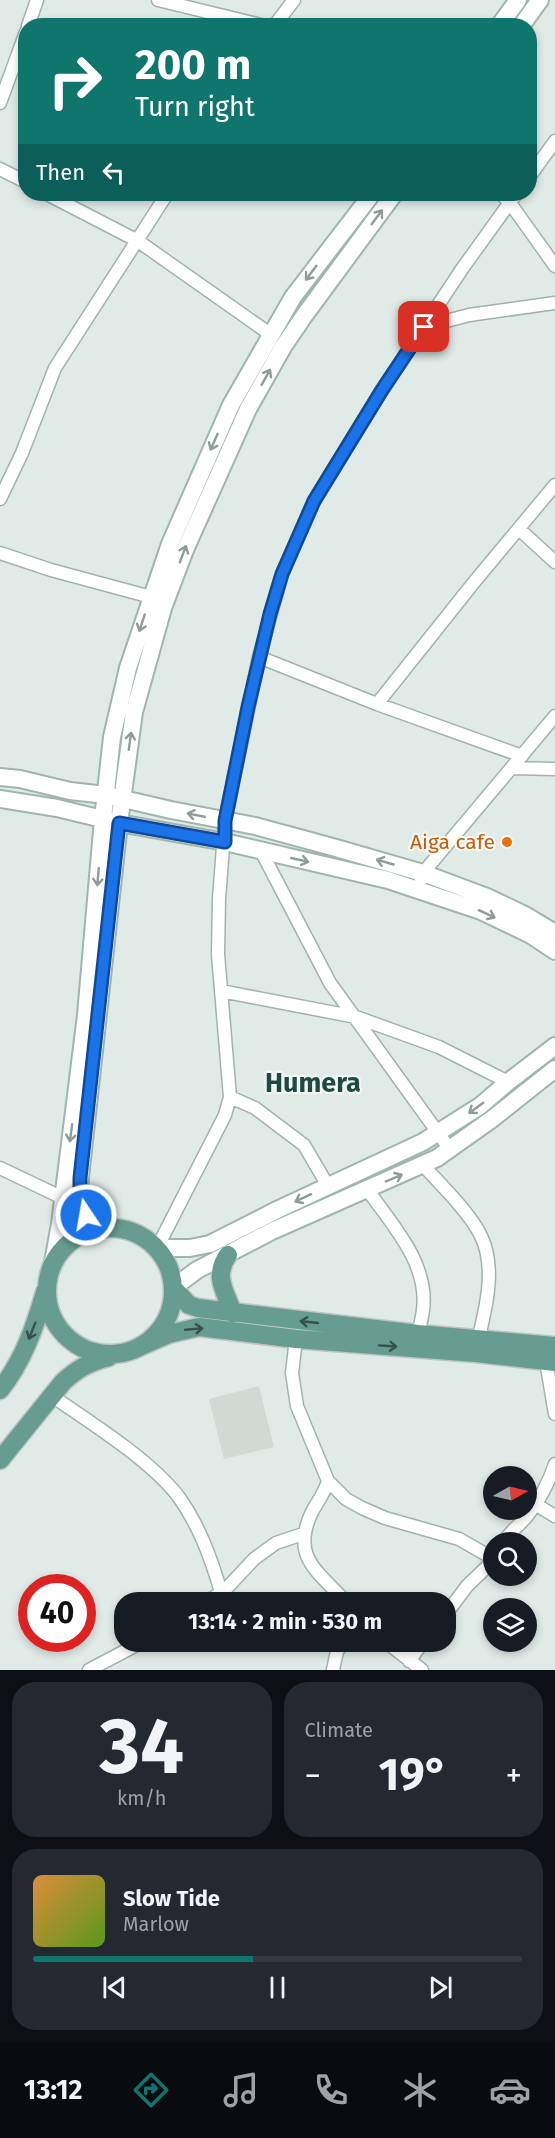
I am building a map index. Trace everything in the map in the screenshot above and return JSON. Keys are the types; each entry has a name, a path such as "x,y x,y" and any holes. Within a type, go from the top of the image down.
{"main road":[{"path":"0,1390 25,1350 37,1319 50,1272 59,1254 76,1237 91,1230 108,1227 135,1233 157,1248 170,1271 173,1288 171,1308 165,1322 151,1339 133,1350 104,1354 90,1351 67,1336 58,1326 50,1307 47,1291 50,1272"},
{"path":"228,1255 221,1264 221,1285 233,1312"},
{"path":"173,1288 189,1305 198,1308 418,1334 477,1346 552,1356"},
{"path":"0,1460 63,1382 83,1365 133,1350 169,1334 199,1327 296,1339 477,1346"}],"street":[{"path":"31,18 37,0"},
{"path":"158,0 232,18"},
{"path":"280,18 294,0"},
{"path":"505,18 518,0"},
{"path":"527,18 540,0"},
{"path":"0,103 18,54"},
{"path":"537,166 555,141"},
{"path":"0,169 18,178"},
{"path":"61,201 138,241 270,334"},
{"path":"0,499 22,453 56,368 163,201"},
{"path":"108,1227 93,1222 86,1215 80,1203 80,1178 92,1016 111,821 114,797 134,712 156,631 185,550 231,405 292,297 367,201"},
{"path":"114,797 112,737 117,714 128,668 170,544 283,347 389,201"},
{"path":"506,201 382,390 314,501 282,574 259,657 225,821 218,954 230,1097 225,1115 157,1248 190,1248 210,1244 423,1142 480,1106 555,1046"},
{"path":"512,201 555,266"},
{"path":"424,327 469,315 555,303"},
{"path":"377,704 555,485"},
{"path":"519,529 555,562"},
{"path":"0,553 51,570 151,597"},
{"path":"259,657 377,704 522,756"},
{"path":"421,881 555,716"},
{"path":"511,768 555,769"},
{"path":"0,777 20,778 255,826 336,848 421,881 531,935 555,951"},
{"path":"0,799 421,881 487,897 525,915 555,933"},
{"path":"260,849 330,983 449,1148"},
{"path":"221,991 356,1017 439,1047 508,1082"},
{"path":"50,1272 92,1016"},
{"path":"173,1288 197,1270 272,1231 437,1158 492,1119 555,1069"},
{"path":"230,1097 255,1108 304,1145 328,1186"},
{"path":"423,1165 474,1224 487,1250 488,1283 477,1346"},
{"path":"0,1168 63,1198"},
{"path":"367,1189 412,1255 419,1270 424,1300 418,1334"},
{"path":"296,1339 292,1373 297,1406 328,1480 346,1499 362,1508 385,1518 459,1539 483,1553"},
{"path":"552,1356 555,1414"},
{"path":"52,1396 143,1462 177,1495 210,1556 221,1592 254,1559 276,1543 303,1534"},
{"path":"537,1500 555,1464"},
{"path":"328,1480 324,1495 312,1512 303,1534 305,1558 337,1592"},
{"path":"537,1505 555,1516"},
{"path":"510,1532 524,1520"},
{"path":"456,1601 483,1571"},
{"path":"89,1670 123,1652"},
{"path":"333,1670 338,1652"},
{"path":"398,1652 422,1670"},
{"path":"409,1661 416,1652"}],"shaded area":[{"path":"259,1386 274,1447 224,1459 209,1399"}],"place":[{"name":"Aiga cafe","path":"507,842"}],"district":[{"name":"Humera","path":"313,1083"}],"route":[{"path":"86,1215 80,1203 80,1178 119,823 225,842 225,821 248,707 282,574 314,501 382,390 424,327"}]}
